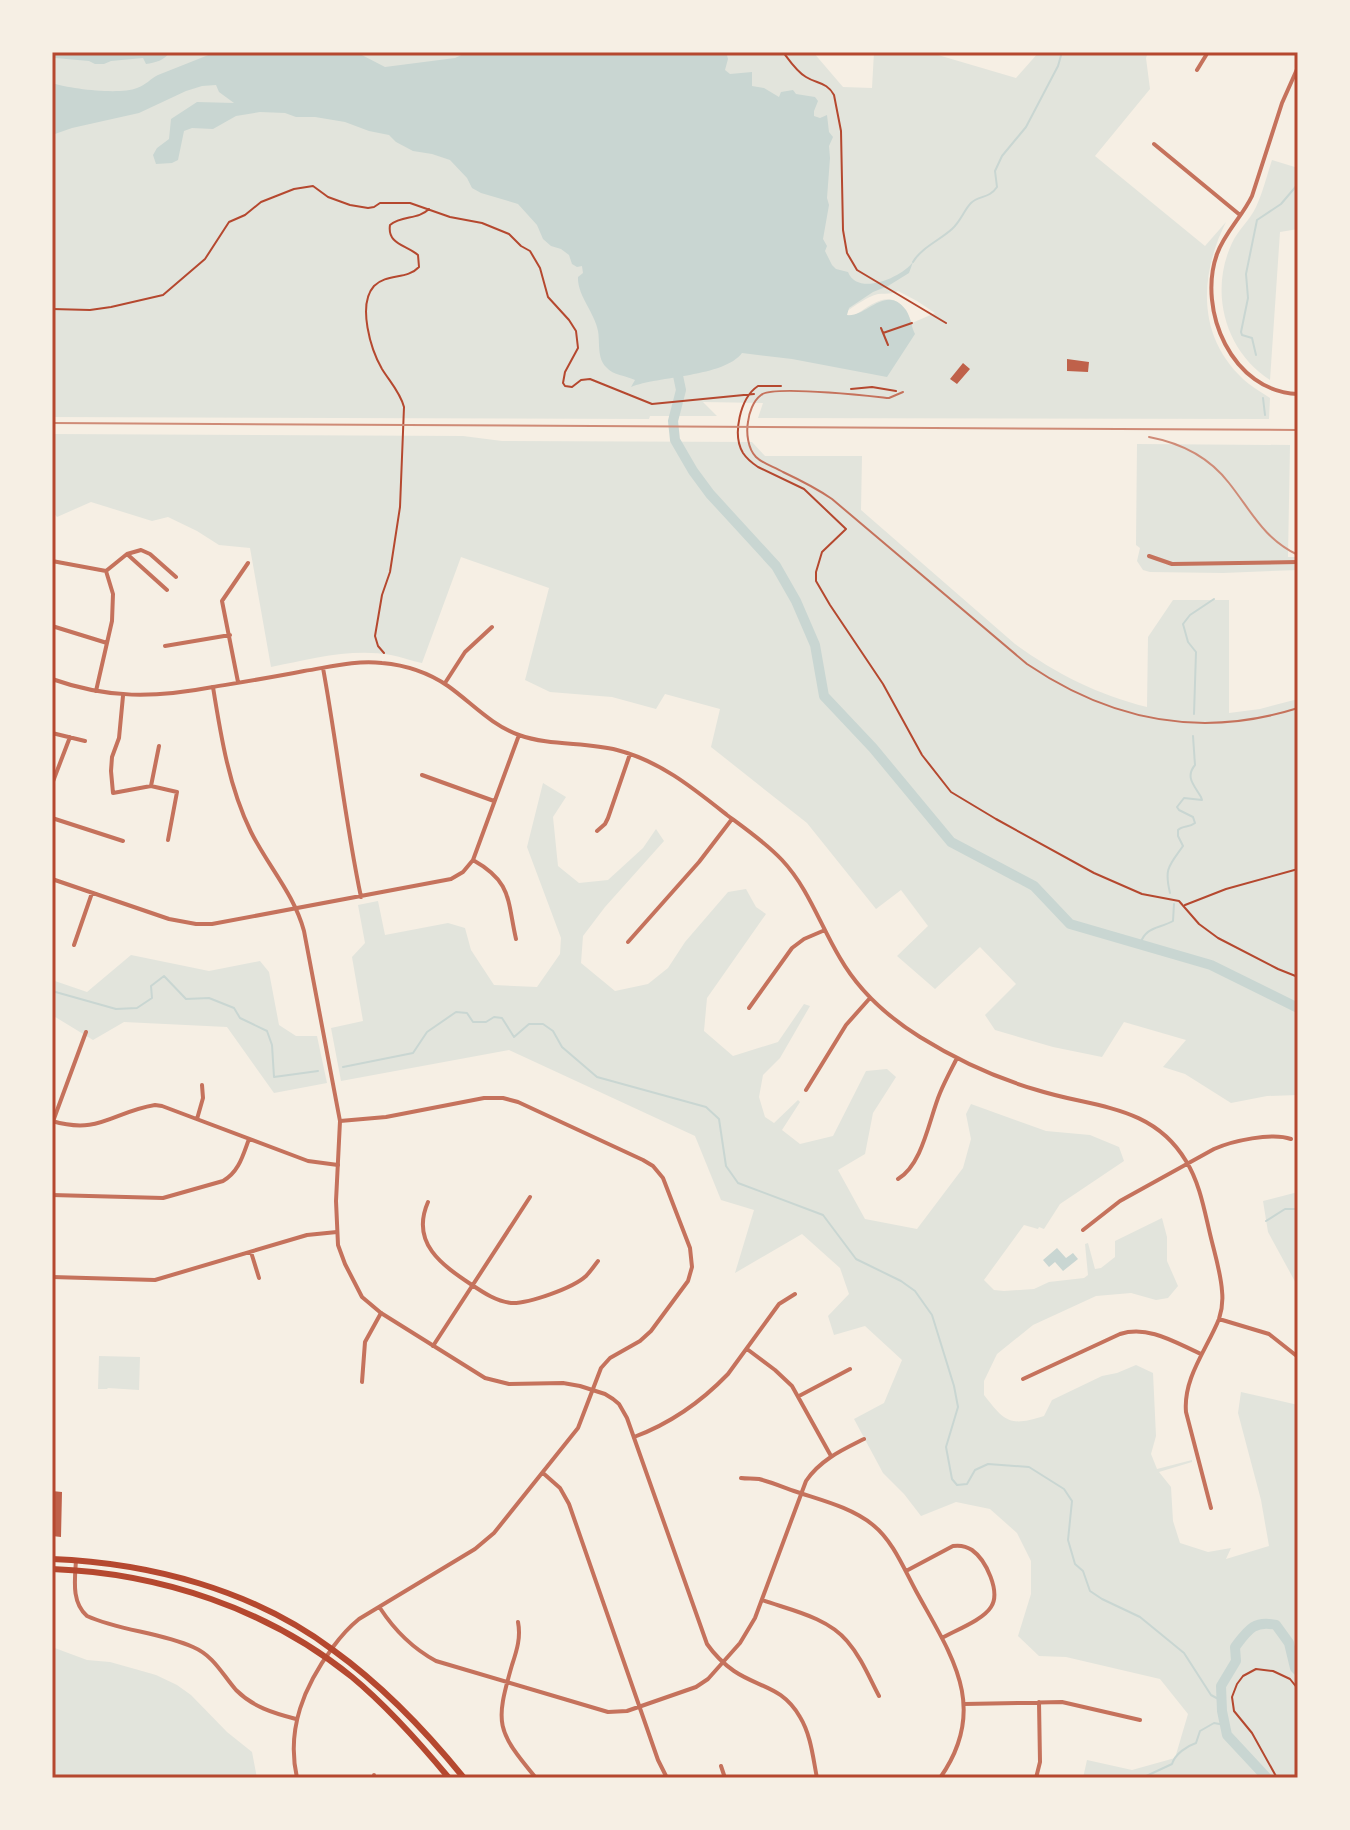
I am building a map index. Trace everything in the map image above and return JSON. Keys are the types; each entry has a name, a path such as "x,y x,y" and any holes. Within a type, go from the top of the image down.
{"main road":[{"path":"52,1559 149,1570 240,1598 282,1618 332,1649 373,1681 399,1705 464,1778"},
{"path":"52,1569 141,1579 176,1587 278,1628 352,1677 394,1715 449,1778"}],"street":[{"path":"1197,70 1208,52"},
{"path":"1298,67 1282,103 1252,196 1217,253 1211,303 1226,346 1245,369 1269,387 1298,394"},
{"path":"1154,144 1240,215"},
{"path":"52,561 106,571 127,554 141,550 176,577"},
{"path":"127,554 167,590"},
{"path":"1149,556 1172,564 1298,562"},
{"path":"238,683 222,601 248,563"},
{"path":"96,691 112,621 113,594 106,571"},
{"path":"52,626 107,643"},
{"path":"445,684 463,654 492,627"},
{"path":"165,646 230,635"},
{"path":"52,679 123,696 156,696 356,662 386,663 416,670 445,684 489,719 519,735 595,745 630,754 676,777 769,847 791,871 812,901 848,970 870,998 901,1025 957,1058 1001,1078 1035,1090 1135,1115 1166,1136 1188,1163 1200,1193 1223,1301 1219,1319 1188,1388 1185,1407 1211,1508"},
{"path":"323,668 361,897"},
{"path":"213,687 229,770 241,811 261,851 297,909 304,931 340,1121 337,1232 341,1256 358,1291 381,1313 474,1373 496,1382 520,1385 563,1383 592,1390 619,1404 634,1437 704,1637 712,1651 734,1671 778,1693 795,1709 809,1737 817,1778"},
{"path":"123,696 119,738 112,757 113,793 151,786 177,792 168,840"},
{"path":"52,733 85,741"},
{"path":"52,879 169,919 196,924 227,923 451,879 463,872 473,860 519,735"},
{"path":"52,784 70,737"},
{"path":"151,786 159,746"},
{"path":"597,831 608,818 630,754"},
{"path":"422,775 494,801"},
{"path":"52,818 123,841"},
{"path":"628,942 699,862 732,819"},
{"path":"473,860 502,882 516,939"},
{"path":"74,945 92,893"},
{"path":"749,1008 792,948 825,930"},
{"path":"806,1090 846,1025 870,998"},
{"path":"86,1032 52,1122 89,1126 155,1105 308,1161 338,1165"},
{"path":"898,1179 913,1166 957,1058"},
{"path":"197,1119 203,1098 202,1085"},
{"path":"297,1778 293,1756 296,1719 307,1688 325,1657 350,1626 487,1541 578,1428 599,1372 607,1360 651,1331 684,1288 693,1258 663,1178 657,1170 643,1160 518,1102 484,1098 386,1117 340,1121"},
{"path":"1083,1230 1120,1201 1224,1145 1272,1136 1291,1139"},
{"path":"52,1195 172,1197 231,1176 238,1168 249,1139"},
{"path":"433,1346 530,1197"},
{"path":"428,1202 422,1224 429,1247 445,1266 500,1300 513,1303 541,1298 582,1279 598,1261"},
{"path":"52,1277 155,1280 307,1235 337,1232"},
{"path":"251,1252 259,1278"},
{"path":"634,1437 663,1425 710,1391 728,1374 779,1304 795,1294"},
{"path":"362,1382 365,1342 381,1313"},
{"path":"1219,1319 1269,1334 1298,1357"},
{"path":"1023,1379 1120,1334 1135,1331 1152,1333 1201,1354"},
{"path":"747,1349 783,1377 798,1396 831,1456"},
{"path":"798,1396 850,1369"},
{"path":"380,1607 402,1637 424,1655 449,1666 608,1712 620,1712 696,1687 708,1679 749,1631 809,1476 831,1456 864,1439"},
{"path":"543,1473 560,1488 569,1504 658,1760 667,1778"},
{"path":"741,1478 761,1480 851,1512 873,1525 885,1537 958,1672 964,1704 963,1722 949,1765 940,1778"},
{"path":"905,1571 953,1546 972,1550 982,1561 994,1585 996,1597 993,1606 982,1617 942,1638"},
{"path":"76,1560 77,1603 87,1616 195,1648 214,1661 235,1689 250,1702 272,1713 296,1719"},
{"path":"762,1600 815,1619 838,1632 853,1649 879,1696"},
{"path":"518,1622 519,1642 501,1715 503,1729 513,1750 536,1778"},
{"path":"1036,1778 1040,1762 1039,1702"},
{"path":"964,1704 1062,1702 1140,1720"},
{"path":"721,1766 725,1778"}],"lane":[{"path":"903,392 889,398 772,391 762,394 751,410 747,429 749,441 756,457 832,499 1012,652 1055,682 1102,704 1161,721 1240,722 1298,708"}],"path":[{"path":"783,52 804,77 824,83 834,95 841,131 843,221 847,253 857,270 946,323"},
{"path":"52,309 90,310 163,295 205,259 229,222 245,215 261,202 294,189 313,186 328,197 359,207 398,202 416,204 509,234 530,251 540,268 548,297 569,320 577,337 578,348 565,372 565,386 572,387 581,380 590,379 652,404 749,394 758,397"},
{"path":"384,653 375,636 380,603 390,572 400,507 404,407 374,353 368,331 367,304 371,290 380,281 412,273 419,267 418,255 392,239 390,225 397,220 423,215 429,209"},
{"path":"883,333 912,323"},
{"path":"881,328 888,345"},
{"path":"782,386 758,386 749,394 739,423 743,454 758,467 804,489 846,529 822,552 816,581 883,684 922,755 951,792 1094,873 1142,894 1179,901 1199,924 1218,938 1298,977"},
{"path":"841,389 872,387 897,391"},
{"path":"1184,905 1226,889 1298,869"},
{"path":"1277,1778 1252,1733 1234,1711 1232,1697 1243,1676 1256,1669 1273,1671 1290,1679 1298,1689"}],"shaded area":[{"path":"52,52 813,52 843,87 872,88 874,52 937,52 938,55 1016,78 1039,52 1148,52 1150,89 1095,156 1205,246 1226,222 1210,265 1207,287 1211,329 1232,367 1249,384 1270,398 1269,419 758,418 763,403 703,402 717,416 650,416 649,419 52,417","holes":["898,291 935,313 912,323 900,304 886,299 854,316 847,315 847,311 878,294"]},
{"path":"52,52 170,52 163,59 149,64 143,58 95,64 55,58"},
{"path":"216,52 356,52 385,67 455,58 468,52 726,52 725,70 730,74 752,72 752,86 764,88 779,97 781,92 793,90 796,94 815,97 818,101 814,116 820,118 827,115 829,132 833,137 829,146 829,205 823,239 832,265 848,272 861,283 870,284 900,273 913,262 909,273 849,308 847,315 891,300 906,310 915,334 887,377 742,353 721,367 631,387 635,380 612,372 601,359 596,324 578,284 578,277 583,273 582,266 572,264 569,255 543,239 537,225 518,204 472,188 450,160 413,151 389,135 345,122 260,112 236,116 213,129 192,128 184,131 178,160 156,164 153,155 169,139 171,119 197,102 234,103 219,92 216,85 186,91 139,113 52,135 52,83 95,90 129,90"},
{"path":"1272,160 1298,168 1298,229 1280,232 1270,380 1255,368 1232,337 1222,300 1222,281 1232,243 1256,207"},
{"path":"52,434 463,436 502,441 752,442 765,456 862,456 861,510 1030,655 1094,689 1147,707 1148,637 1173,600 1229,600 1229,713 1298,699 1298,1095 1267,1096 1231,1103 1185,1074 1163,1067 1186,1040 1124,1022 1102,1057 995,1030 985,1015 1016,984 980,947 935,989 897,956 928,926 901,890 876,909 807,823 711,747 720,709 665,694 656,709 612,697 550,692 525,680 549,588 461,557 422,663 391,655 361,653 331,655 271,667 250,548 219,545 168,517 152,521 91,502 57,517 52,511"},
{"path":"1137,444 1290,445 1288,557 1298,557 1298,570 1223,573 1143,570 1137,561 1140,548 1136,545"},
{"path":"543,783 566,797 553,817 558,866 579,883 608,880 643,848 656,829 664,841 583,936 581,963 615,991 648,984 668,968 685,942 728,892 746,889 756,907 766,914 707,998 704,1031 733,1056 778,1042 804,1004 810,1006 780,1058 763,1075 759,1097 765,1117 774,1123 798,1100 800,1102 782,1130 800,1144 833,1136 866,1071 887,1069 896,1077 873,1113 865,1154 838,1170 865,1219 917,1229 963,1168 971,1139 966,1114 971,1104 1046,1131 1090,1135 1119,1147 1124,1161 1060,1204 1044,1229 1024,1225 984,1280 994,1290 1004,1291 1034,1289 1049,1282 1084,1278 1088,1275 1085,1244 1088,1243 1095,1269 1101,1268 1115,1257 1115,1241 1162,1218 1167,1237 1167,1261 1178,1286 1168,1298 1156,1300 1131,1293 1096,1296 1033,1325 997,1354 984,1381 984,1395 1009,1420 1023,1421 1044,1416 1052,1400 1102,1376 1136,1365 1153,1373 1156,1436 1151,1454 1157,1469 1192,1460 1159,1472 1171,1487 1173,1521 1180,1543 1208,1552 1231,1548 1226,1559 1269,1546 1261,1500 1238,1413 1241,1392 1298,1405 1298,1778 1083,1778 1087,1760 1132,1770 1175,1758 1188,1714 1160,1679 1066,1657 1039,1656 1018,1636 1031,1594 1031,1561 1017,1533 990,1509 956,1502 921,1516 883,1473 854,1419 884,1403 902,1360 865,1326 834,1335 828,1316 849,1294 840,1268 802,1234 735,1273 754,1210 721,1200 695,1136 509,1050 341,1081 331,1028 363,1021 352,957 365,943 358,905 378,901 385,935 448,923 465,928 471,950 494,985 537,987 560,954 561,938 527,847"},
{"path":"131,955 209,971 260,961 269,972 279,1025 296,1036 317,1036 327,1083 274,1093 227,1027 124,1022 93,1040 52,1015 52,980 87,992"},
{"path":"1298,1192 1298,1287 1268,1232 1263,1201"},
{"path":"1057,1248 1066,1258 1073,1253 1078,1259 1063,1271 1055,1262 1049,1267 1043,1260"},
{"path":"99,1356 140,1357 139,1390 98,1389"},
{"path":"52,1647 87,1660 110,1662 156,1675 177,1685 252,1752 257,1778 52,1778"}],"building":[{"path":"1067,359 1089,362 1088,372 1067,371"},
{"path":"963,363 970,369 957,384 950,379"},
{"path":"52,1491 62,1492 61,1537 52,1536"}],"waterway":[{"path":"913,262 955,226 971,203 997,187 995,171 1002,156 1026,127 1058,66 1062,52"},
{"path":"1256,355 1252,338 1241,332 1248,298 1246,274 1257,220 1281,204 1298,184"},
{"path":"676,366 681,390 673,421 675,440 710,494 776,566 796,601 815,645 824,696 873,748 951,842 1034,886 1070,924 1211,965 1298,1008"},
{"path":"1263,398 1265,415"},
{"path":"1194,714 1196,652 1188,642 1183,624 1190,615 1214,599"},
{"path":"1170,893 1169,868 1183,846 1178,830 1195,823 1193,817 1177,807 1184,798 1202,800 1191,777 1195,765 1193,736"},
{"path":"1140,944 1149,931 1173,921 1174,904"},
{"path":"52,991 116,1009 137,1008 152,998 151,986 164,976 186,999 209,998 234,1008 240,1018 267,1031 272,1045 274,1077 318,1071"},
{"path":"343,1067 413,1053 427,1032 456,1012 467,1013 473,1022 502,1018 514,1037 529,1024 543,1024 553,1031 562,1047 597,1077 706,1107 719,1119 726,1166 738,1183 823,1215 856,1259 915,1291 932,1315 958,1407 946,1447 952,1479 957,1485 967,1484 975,1470 988,1464 1029,1467 1064,1489 1072,1501 1068,1540 1075,1564 1083,1571 1090,1591 1140,1617 1184,1653 1211,1695 1222,1701"},
{"path":"1266,1221 1285,1209 1298,1209"},
{"path":"1267,1778 1227,1735 1221,1686 1236,1661 1235,1647 1248,1631 1262,1624 1276,1625 1289,1643 1298,1671"},
{"path":"1142,1778 1172,1764 1182,1751 1196,1743 1200,1731 1214,1723 1225,1725"}],"railway":[{"path":"52,423 1298,430"},
{"path":"1149,437 1183,447 1213,466 1267,532 1298,555"}]}
